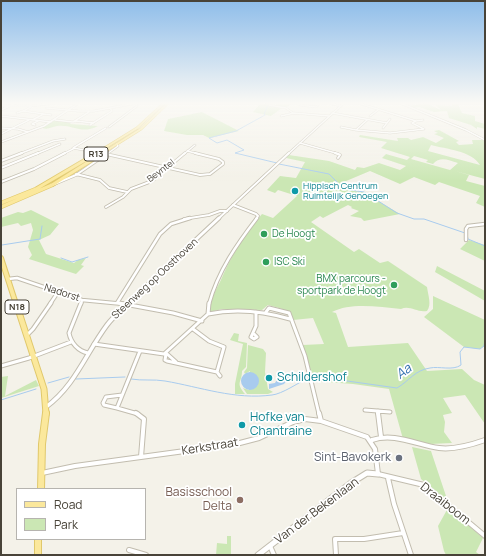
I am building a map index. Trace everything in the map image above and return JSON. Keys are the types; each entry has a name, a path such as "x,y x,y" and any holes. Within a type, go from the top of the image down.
{"main road":[{"name":"R13","path":"1,207 52,185 134,129"},
{"name":"R13","path":"1,203 45,185 139,129"},
{"name":"N18","path":"1,258 44,389 46,407 42,444 41,488"},
{"path":"38,540 38,555"}],"street":[{"path":"1,134 10,129"},
{"path":"16,129 28,132"},
{"path":"1,142 35,129"},
{"path":"2,182 41,166 106,129"},
{"name":"Steenweg op Oosthoven","path":"46,407 61,396 110,321 315,129"},
{"path":"351,129 397,133 424,129"},
{"path":"462,129 485,140"},
{"path":"1,161 53,141 65,139"},
{"path":"300,142 339,154 340,155 338,158"},
{"path":"52,185 59,184 118,146 115,143"},
{"path":"1,168 60,144"},
{"name":"Beyntel","path":"106,207 123,197 127,192 135,187 152,180 195,145"},
{"path":"75,148 90,151 102,150"},
{"path":"90,151 94,155"},
{"path":"106,154 169,166 203,176 212,173 223,162 187,151"},
{"path":"75,174 100,180 109,188 127,192"},
{"path":"94,344 161,354 166,353 202,321 208,314 211,298 228,260 244,234 258,216 233,205"},
{"path":"117,303 160,234 168,226 182,218 206,215 224,210 227,211"},
{"path":"466,240 466,229 468,226 485,224"},
{"name":"Nadorst","path":"8,279 17,278 82,300 117,303 173,313 202,321"},
{"path":"26,335 34,329 58,292"},
{"path":"82,300 69,333 71,342 84,352 88,353"},
{"path":"266,312 269,308 289,313 305,356 321,421"},
{"path":"208,314 224,311 266,312 291,320"},
{"path":"254,334 256,312"},
{"path":"193,330 224,348 217,372"},
{"path":"1,366 34,356 71,342"},
{"path":"117,408 140,351"},
{"path":"166,353 177,363"},
{"path":"166,353 166,362 217,372 220,376"},
{"path":"122,395 106,397 103,402 107,407 135,412 142,416 144,419 141,457"},
{"path":"365,410 390,412"},
{"path":"378,412 381,437"},
{"name":"Kerkstraat","path":"42,473 75,466 236,444 252,440 298,420 313,419 321,421 372,440"},
{"path":"378,474 378,465 372,440 381,437 440,448 464,446 485,440"},
{"name":"Van der Bekenlaan","path":"258,555 356,480 367,473 378,474"},
{"name":"Draaiboom","path":"378,474 388,478 424,485 485,536"},
{"path":"388,478 394,504 411,555"},
{"path":"336,555 335,539 364,539 403,533"},
{"path":"270,546 274,555"},
{"path":"129,550 146,555"}],"green space":[{"path":"165,129 235,129 239,131 209,138 203,135 187,135 164,131"},
{"path":"439,130 459,141 456,142 459,145 473,144 472,140 485,141 485,179 455,171 469,175 466,181 485,186 485,207 476,203 480,196 439,182 435,185 414,177 400,184 370,171 339,184 345,190 363,192 400,214 364,221 361,218 350,216 359,211 348,205 323,218 320,216 311,222 354,252 359,249 380,263 388,261 427,287 429,303 427,311 407,308 401,309 375,306 356,306 332,312 336,313 348,347 408,343 427,371 462,369 474,380 485,385 485,424 465,395 443,398 452,413 443,415 445,422 444,432 452,443 430,444 403,439 389,389 353,384 313,381 303,345 324,344 313,318 293,320 286,311 268,305 262,310 222,309 209,311 213,296 229,263 249,230 262,214 273,218 297,196 278,190 275,193 267,190 280,176 296,178 305,162 286,158 289,155 329,161 355,170 357,167 364,168 379,163 400,170 406,166 382,158 386,154 407,160 410,157 381,148 387,142 359,137 360,135 398,141 397,138 408,138 411,140 423,137 436,143 444,138 434,134 438,133 434,131","holes":["431,145 451,149 465,154 476,160 480,165 428,151","414,156 428,160 426,162 433,164 441,159 458,163 450,170 411,159"]},
{"path":"31,210 59,224 50,235 39,240 46,254 74,263 78,260 86,258 81,265 84,266 76,274 29,259 32,255 28,247 33,230 31,223 21,226 18,223 1,227 1,218 18,212 23,213"},
{"path":"469,240 485,245 485,261 460,249"},
{"path":"437,266 485,291 485,301 435,272"},
{"path":"433,296 485,320 484,346 480,349 464,347 424,317 433,309"},
{"path":"234,333 239,334 238,341 247,343 246,367 242,371 240,382 240,387 245,394 235,394 235,384 243,344 230,340"},
{"path":"248,345 263,349 266,353 265,372 268,389 273,392 268,394 247,394 243,388 249,390 250,371 245,374 244,372 247,368"},
{"path":"8,376 5,396 36,380 39,386 1,398 1,377"},
{"path":"412,447 431,451 448,502 421,479"},
{"path":"448,508 483,538 476,552 480,555 446,555 438,526"},
{"path":"227,536 231,536 231,555 216,555 217,543 227,544"}],"water":[{"path":"246,372 254,372 259,377 257,388 254,390 246,390 241,385 241,377"},
{"path":"287,373 294,374 290,376 284,384 269,389 269,384 275,383 279,376"}],"waterway":[{"path":"240,129 209,138 217,143 227,140 244,150 235,153 277,163"},
{"path":"279,164 329,174 344,189 364,192 397,213 414,219 424,219 465,233"},
{"path":"2,245 40,239 42,226"},
{"path":"467,234 468,239 485,246"},
{"path":"61,258 72,262 88,257"},
{"name":"Aa","path":"313,378 333,379 397,388 416,373 425,369 458,367 461,365 460,352 464,347 480,349 484,346 485,339"},
{"name":"Aa","path":"48,383 69,377"},
{"name":"Aa","path":"76,379 125,377"},
{"name":"Aa","path":"131,379 161,380 218,392 245,396 258,396 280,393 308,378"},
{"name":"Aa","path":"1,400 36,389"}],"place":[{"name":"Hippisch Centrum Ruimtelijk Genoegen","path":"295,191"},
{"name":"De Hoogt","path":"264,234"},
{"name":"ISC Ski","path":"266,262"},
{"name":"BMX parcours - sportpark de Hoogt","path":"394,285"},
{"name":"Schildershof","path":"269,378"},
{"name":"Hofke van Chantraine","path":"242,425"},
{"name":"Sint-Bavokerk","path":"399,458"},
{"name":"Basisschool Delta","path":"240,500"}]}
